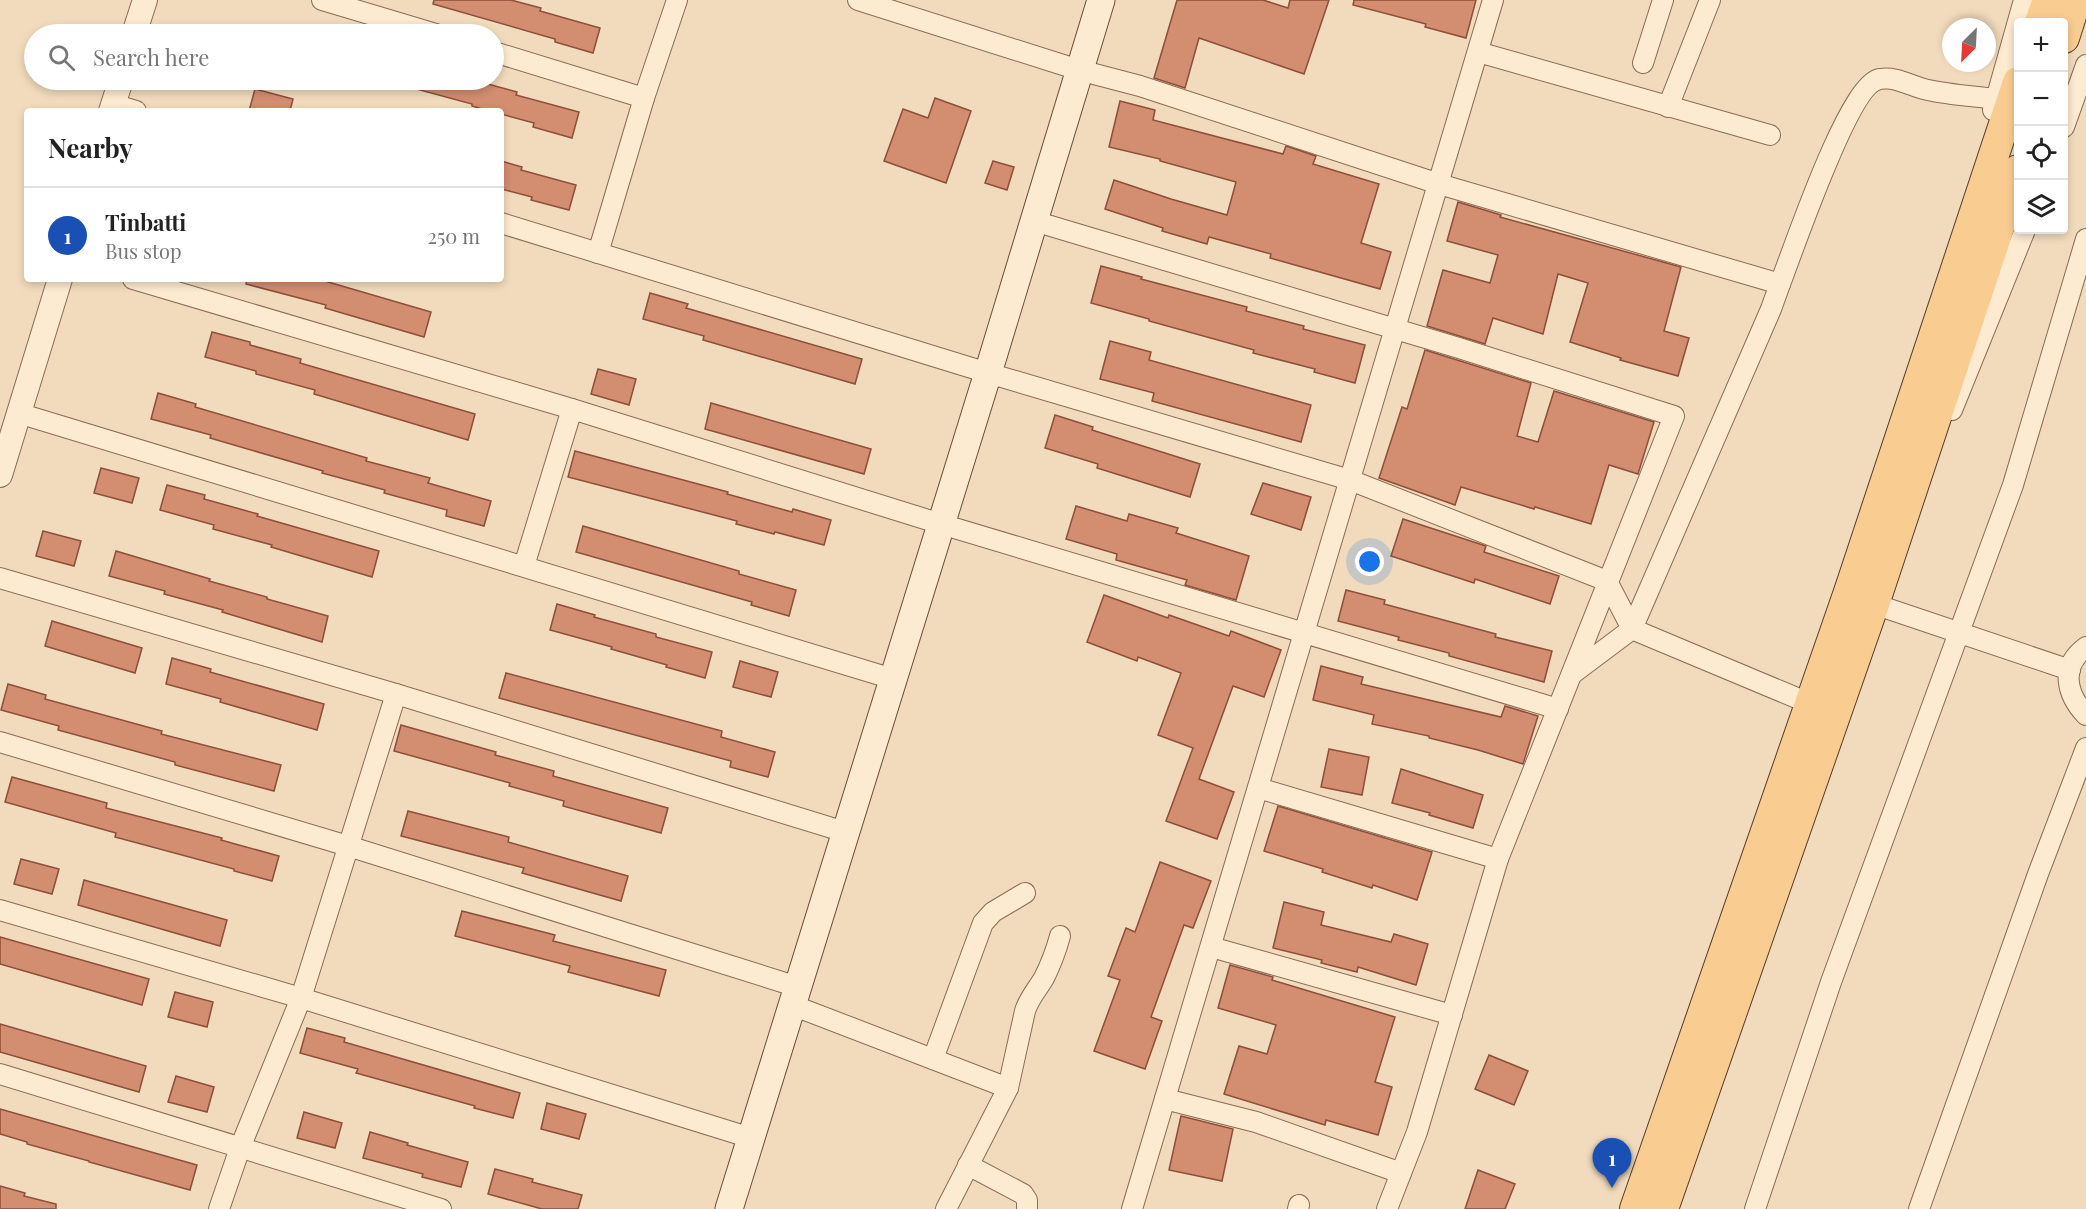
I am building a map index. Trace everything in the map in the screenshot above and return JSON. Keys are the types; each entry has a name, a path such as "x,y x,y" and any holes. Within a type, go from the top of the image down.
{"main road":[{"path":"729,1209 1101,0"},
{"path":"2041,18 2048,0"},
{"path":"2068,25 2076,0"},
{"path":"1635,1209 1811,704 1987,175 2007,91"},
{"path":"1663,1209 1874,604 2016,180"},
{"path":"1615,1209 1653,1103 1676,1050 1689,1023 1707,999"}],"street":[{"path":"137,24 145,0"},
{"path":"322,0 402,24"},
{"path":"598,253 676,0"},
{"path":"858,0 1079,70 1140,86 1438,184 1780,284"},
{"path":"1132,1209 1493,0"},
{"path":"1642,63 1663,0"},
{"path":"1668,107 1710,0"},
{"path":"1571,675 1632,629 1771,309 1838,135 1866,86 1878,79 1896,79 1930,91 2007,91 2024,0"},
{"path":"1478,52 1770,135"},
{"path":"504,55 644,98"},
{"path":"2065,126 2086,65"},
{"path":"112,107 118,90"},
{"path":"1034,221 1459,348 1674,416 1498,858 1417,1132 1387,1209"},
{"path":"504,224 988,373 1350,480 1607,581 1632,629 1811,704"},
{"path":"1899,531 1951,413 2023,234"},
{"path":"1755,1209 1831,982 2013,485 2086,239"},
{"path":"0,475 59,282"},
{"path":"143,282 572,409 941,524 1558,709"},
{"path":"524,566 572,409"},
{"path":"18,413 893,679"},
{"path":"0,578 396,694 845,832"},
{"path":"1874,604 2070,670"},
{"path":"2086,647 2073,663 2069,677 2070,693 2075,703 2086,715"},
{"path":"219,1209 240,1148 301,998 396,694"},
{"path":"0,742 348,846 795,996 933,1059 1008,1088"},
{"path":"1919,1209 2038,874 2086,748"},
{"path":"1258,788 1498,858"},
{"path":"933,1059 983,923 993,912 1025,893"},
{"path":"0,910 301,998 751,1138"},
{"path":"946,1209 1008,1088 1017,1041 1029,999 1043,980 1052,962 1060,936"},
{"path":"1210,947 1452,1015"},
{"path":"0,1074 441,1209"},
{"path":"1165,1099 1256,1122 1401,1173"},
{"path":"968,1165 1023,1194 1027,1200 1027,1209"}],"building":[{"path":"434,0 511,0 600,28 593,53 555,42 555,39 433,4"},
{"path":"1177,0 1263,0 1288,8 1290,0 1329,0 1304,74 1199,38 1185,88 1154,78"},
{"path":"1354,0 1476,0 1466,38 1425,27 1426,24 1353,5"},
{"path":"504,88 517,92 516,95 579,112 572,138 533,127 534,123 504,115 504,108 479,108 472,104 420,90"},
{"path":"255,90 293,99 291,108 250,108"},
{"path":"935,98 971,111 946,183 884,161 903,109 928,118"},
{"path":"1120,101 1155,110 1153,120 1283,154 1286,146 1316,156 1313,164 1379,184 1361,243 1391,252 1380,289 1270,258 1271,254 1209,237 1207,244 1162,231 1163,228 1105,209 1114,180 1227,215 1236,182 1160,161 1160,159 1109,147"},
{"path":"993,161 1014,167 1007,190 985,183"},
{"path":"504,162 522,167 521,170 576,185 569,210 531,200 532,197 504,190"},
{"path":"1458,202 1501,215 1500,217 1681,267 1664,331 1689,338 1678,376 1620,360 1621,358 1570,342 1588,283 1558,274 1543,334 1493,318 1485,344 1427,326 1443,270 1490,283 1498,255 1447,241"},
{"path":"1101,266 1247,307 1246,311 1365,345 1355,383 1314,372 1315,369 1253,353 1254,350 1091,303"},
{"path":"246,282 328,282 431,312 424,337 325,308 326,305 246,284"},
{"path":"650,293 688,304 686,308 862,359 855,384 703,340 704,336 643,319"},
{"path":"212,332 301,359 300,363 475,414 468,440 314,394 315,390 205,357"},
{"path":"1110,341 1151,352 1149,360 1311,405 1301,442 1152,401 1154,393 1100,379"},
{"path":"1425,350 1531,383 1517,436 1538,442 1554,391 1654,422 1638,474 1609,465 1591,524 1461,487 1455,505 1379,478 1402,407 1407,409"},
{"path":"598,369 636,379 629,405 591,394"},
{"path":"158,393 196,404 195,407 367,458 366,461 430,478 428,483 491,501 484,526 446,516 447,510 384,493 385,490 210,438 211,435 151,419"},
{"path":"711,403 871,449 864,474 705,429"},
{"path":"1055,415 1093,427 1092,430 1200,464 1190,497 1097,468 1098,464 1045,448"},
{"path":"575,451 728,492 727,494 792,512 793,509 831,520 824,545 736,524 737,521 568,477"},
{"path":"101,468 139,478 132,503 94,493"},
{"path":"1263,483 1311,497 1301,530 1251,514"},
{"path":"167,485 205,495 204,499 258,514 257,516 379,551 372,577 213,529 214,525 160,510"},
{"path":"1076,506 1127,521 1129,514 1178,528 1176,533 1249,556 1236,600 1185,585 1187,580 1116,560 1117,554 1066,539"},
{"path":"1403,519 1486,546 1484,552 1559,576 1550,604 1475,579 1474,583 1391,556"},
{"path":"583,526 796,590 789,616 751,605 752,602 576,552"},
{"path":"43,531 81,541 74,566 36,556"},
{"path":"116,551 328,616 322,642 222,612 223,610 164,594 165,591 109,576"},
{"path":"1346,590 1385,600 1384,604 1496,634 1495,637 1552,651 1544,682 1449,656 1449,653 1398,640 1399,637 1338,621"},
{"path":"1104,595 1168,618 1169,615 1229,636 1231,631 1281,650 1264,697 1233,686 1199,779 1234,792 1217,839 1166,821 1193,748 1158,735 1181,673 1138,657 1137,661 1087,642"},
{"path":"557,604 656,634 656,637 712,652 705,678 611,649 612,647 550,630"},
{"path":"52,621 142,648 135,673 45,646"},
{"path":"172,658 211,669 210,672 324,704 317,730 166,684"},
{"path":"740,661 778,672 771,697 733,687"},
{"path":"1321,666 1363,677 1361,684 1501,717 1505,706 1538,716 1523,764 1429,738 1429,736 1372,724 1374,715 1313,700"},
{"path":"506,673 722,731 721,737 775,752 768,777 730,767 731,761 499,698"},
{"path":"8,684 46,695 45,699 162,731 161,734 281,765 274,791 175,765 175,762 58,730 59,726 1,710"},
{"path":"401,725 554,771 553,776 668,808 661,833 563,806 564,801 509,786 510,783 394,751"},
{"path":"1329,749 1369,757 1362,795 1321,787"},
{"path":"1401,769 1483,795 1473,828 1392,803"},
{"path":"12,777 107,803 106,808 222,838 221,840 279,856 272,881 115,837 116,833 5,802"},
{"path":"1278,806 1432,852 1417,900 1373,885 1372,888 1322,872 1323,869 1264,851"},
{"path":"408,811 509,837 508,842 628,876 621,901 522,873 524,868 401,836"},
{"path":"21,859 59,869 52,894 14,884"},
{"path":"1160,862 1211,881 1193,928 1184,925 1151,1017 1162,1021 1145,1069 1094,1051 1120,980 1108,976 1126,928 1135,932"},
{"path":"84,880 227,920 220,946 78,905"},
{"path":"1284,902 1324,912 1321,925 1391,942 1394,934 1428,944 1416,985 1358,967 1357,972 1321,963 1322,960 1273,948"},
{"path":"462,911 555,935 553,941 666,970 659,996 568,972 570,966 455,936"},
{"path":"0,937 149,979 142,1005 0,964"},
{"path":"1230,965 1395,1017 1375,1082 1392,1087 1378,1135 1326,1120 1325,1125 1224,1094 1239,1046 1267,1054 1276,1025 1218,1008"},
{"path":"175,992 213,1002 207,1027 168,1017"},
{"path":"0,1024 146,1066 139,1092 0,1052"},
{"path":"307,1028 345,1038 344,1042 520,1093 513,1118 356,1073 358,1069 300,1053"},
{"path":"1489,1055 1528,1071 1514,1105 1475,1089"},
{"path":"176,1076 214,1087 207,1112 168,1102"},
{"path":"547,1103 586,1114 579,1139 541,1129"},
{"path":"0,1109 197,1165 190,1190 27,1144 27,1142 0,1134"},
{"path":"304,1112 342,1123 335,1148 297,1138"},
{"path":"1181,1116 1233,1129 1222,1181 1169,1170"},
{"path":"370,1132 468,1162 461,1187 363,1158"},
{"path":"495,1169 533,1179 532,1182 582,1195 578,1209 542,1209 488,1194"},
{"path":"1478,1170 1515,1184 1505,1209 1465,1209"},
{"path":"0,1186 25,1193 24,1196 56,1204 56,1209 0,1209"}],"place":[{"name":"Tinbatti","path":"1612,1188"}]}
